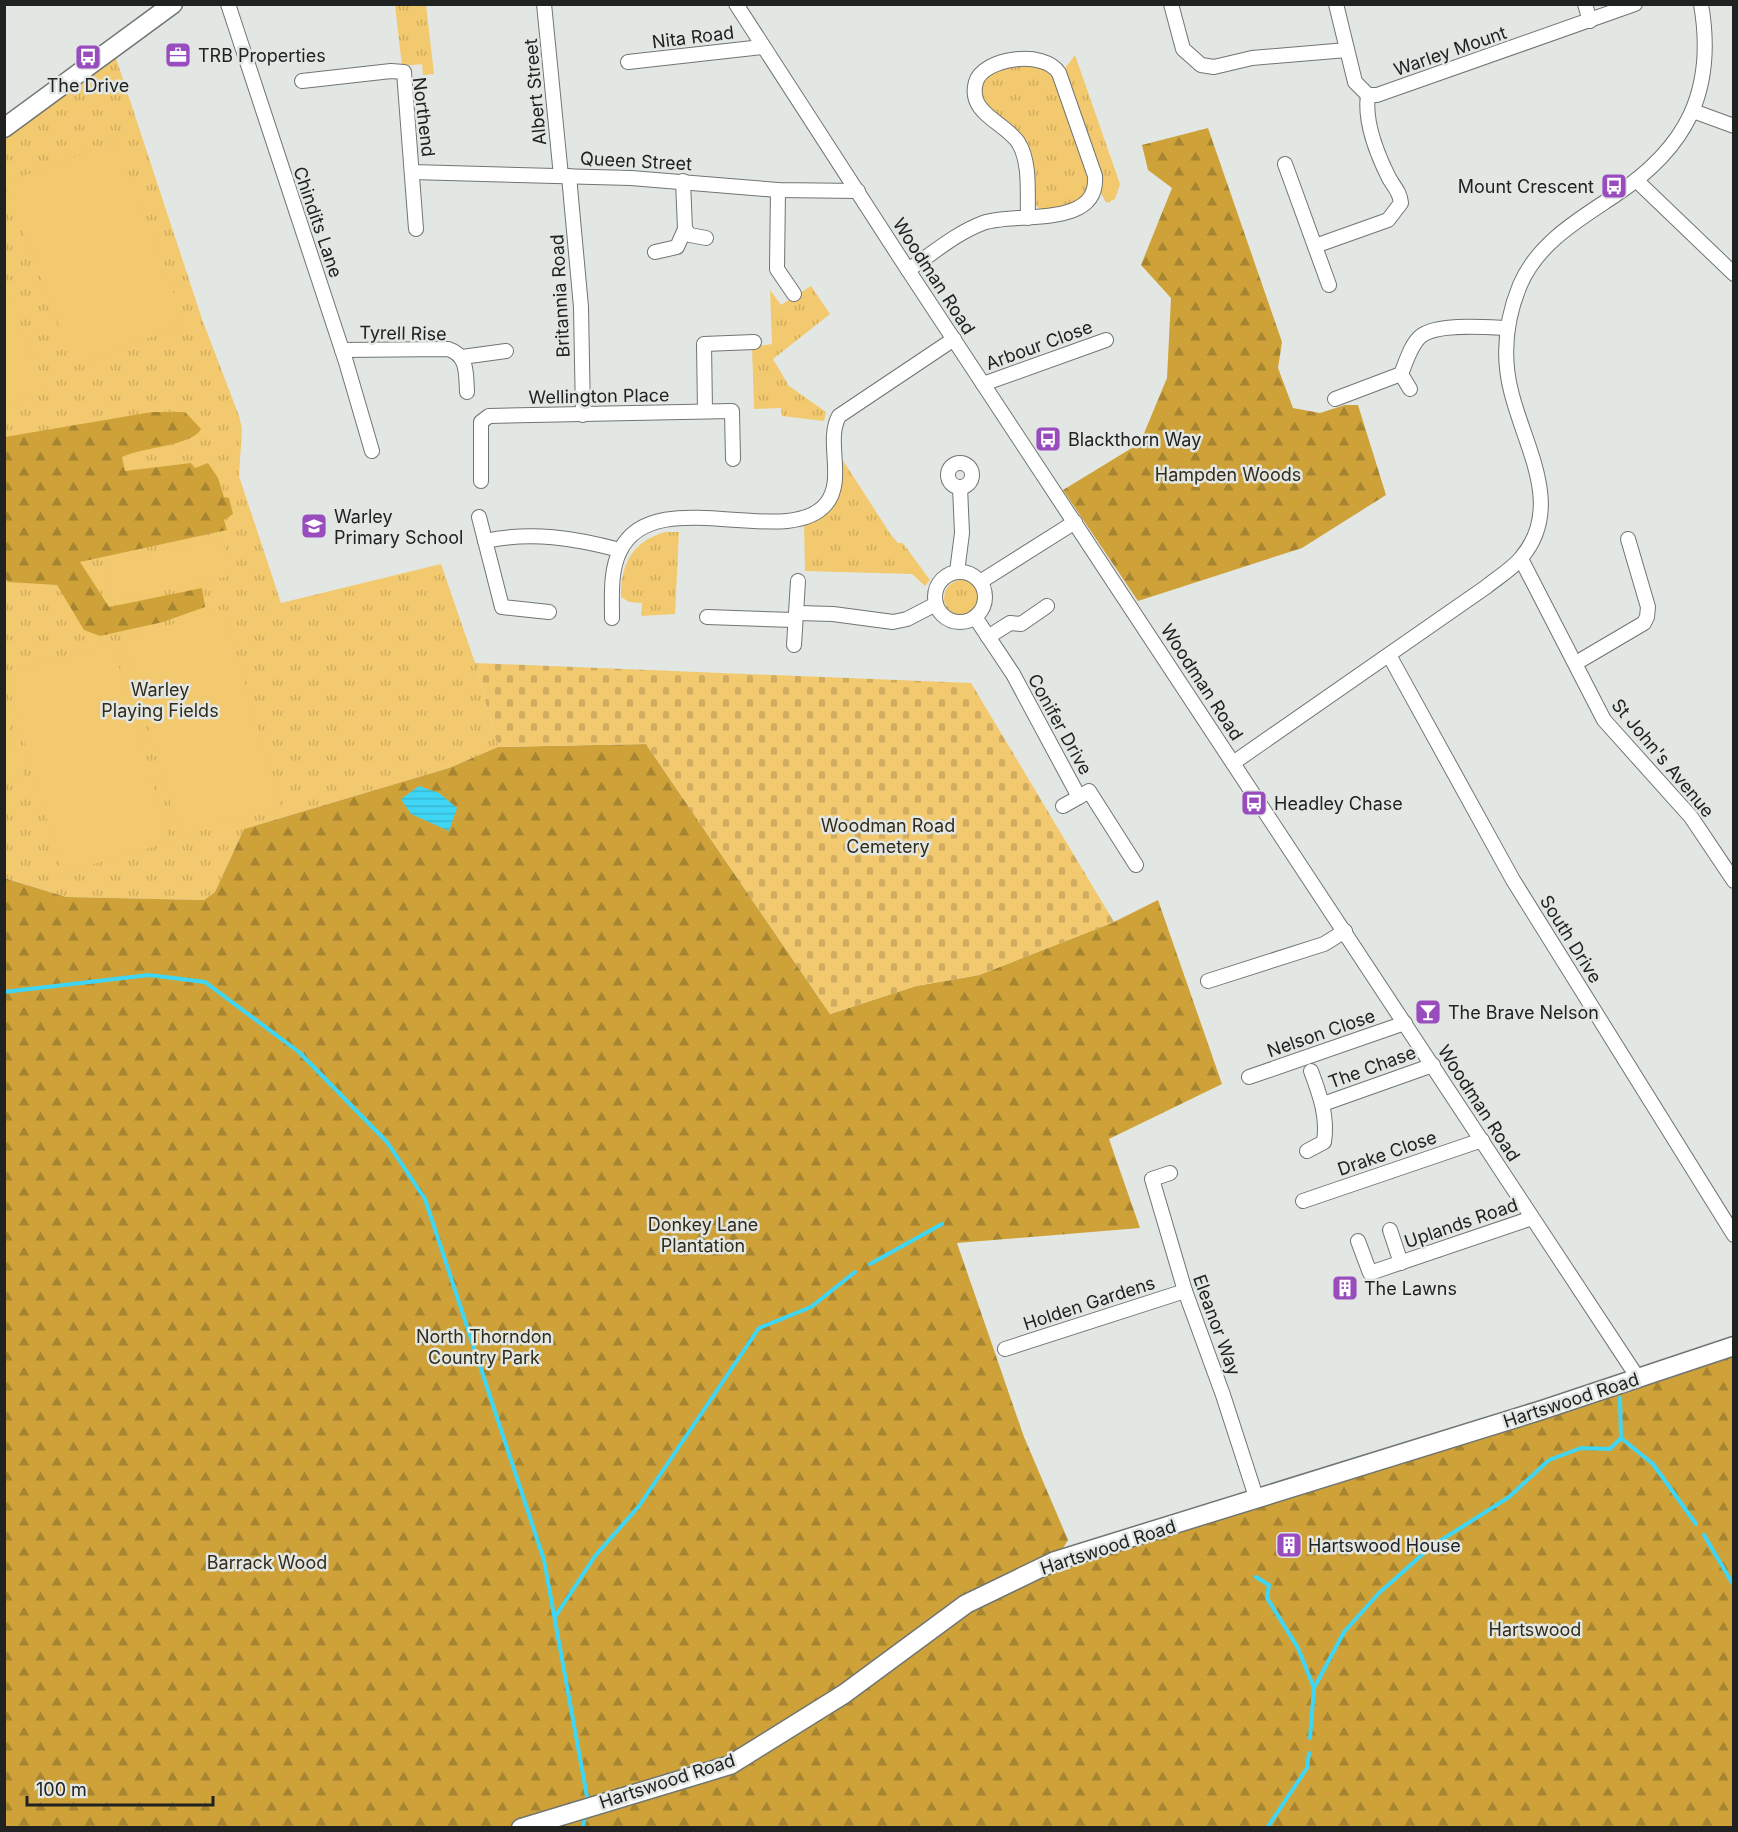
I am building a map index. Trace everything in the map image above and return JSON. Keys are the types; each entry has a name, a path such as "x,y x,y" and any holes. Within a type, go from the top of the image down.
{"street":[{"path":"4,128 174,4"},
{"name":"Chindits Lane","path":"228,4 342,350 372,451"},
{"name":"Albert Street","path":"544,4 565,176"},
{"name":"Woodman Road","path":"736,4 908,270 1638,1378"},
{"path":"1171,4 1183,49 1200,72 1268,56 1347,50"},
{"path":"1315,246 1388,220 1401,203 1400,194 1389,178 1371,132 1367,110 1368,95 1355,82 1336,4"},
{"path":"1585,4 1590,21"},
{"name":"Warley Mount","path":"1368,95 1377,95 1635,4"},
{"path":"1233,763 1486,587 1521,559 1540,522 1542,498 1539,475 1510,389 1506,328 1529,267 1544,248 1636,180 1677,138 1693,111 1706,60 1707,37 1701,4"},
{"name":"Nita Road","path":"628,62 762,47"},
{"path":"908,270 983,223 1050,216 1076,208 1090,199 1096,185 1095,176 1059,73 1046,60 1028,58 989,68 978,77 975,90 983,112 1013,136 1023,153 1028,218"},
{"name":"Northend","path":"302,81 391,71 404,72 416,230"},
{"path":"1693,111 1734,126"},
{"path":"1284,164 1329,285"},
{"name":"Queen Street","path":"412,172 683,181 778,190 858,191"},
{"name":"Britannia Road","path":"565,176 581,307 583,415"},
{"path":"1636,180 1734,274"},
{"path":"655,252 677,247 685,230 683,181"},
{"path":"778,190 777,269 794,294"},
{"path":"685,230 690,236 706,238"},
{"path":"1335,399 1401,374 1415,343 1422,335 1437,329 1506,328"},
{"path":"612,618 613,586 620,550 632,536 647,526 677,517 787,522 813,516 827,503 833,489 833,426 838,416 954,339"},
{"name":"Arbour Close","path":"983,384 1106,340"},
{"path":"705,411 704,344 754,342"},
{"name":"Tyrell Rise","path":"342,350 448,349 457,352 462,357 467,392"},
{"path":"462,357 506,351"},
{"path":"1401,374 1410,389"},
{"name":"Wellington Place","path":"481,481 481,422 483,418 732,411 733,459"},
{"path":"957,572 962,533 960,487"},
{"path":"478,517 502,607 549,612"},
{"path":"980,582 1075,522"},
{"path":"485,541 516,536 567,537 620,550"},
{"path":"1575,663 1644,623 1647,617 1647,607 1626,548"},
{"name":"St John's Avenue","path":"1521,559 1605,720 1690,817 1734,881"},
{"path":"957,572 966,573 980,582 985,597 981,611 975,617 962,622 944,615 936,604 937,585 944,577 957,572"},
{"path":"795,645 798,581"},
{"path":"707,617 833,614 893,622 907,619 936,604"},
{"path":"988,637 1010,623 1021,624 1047,606"},
{"name":"Conifer Drive","path":"975,617 1136,865"},
{"name":"South Drive","path":"1389,655 1513,880 1734,1235"},
{"path":"1064,806 1088,791"},
{"path":"1208,981 1324,945 1345,931"},
{"name":"Nelson Close","path":"1249,1077 1405,1023"},
{"name":"The Chase","path":"1323,1104 1433,1065"},
{"name":"The Chase","path":"1307,1151 1324,1142 1323,1104 1311,1071"},
{"name":"Drake Close","path":"1303,1201 1482,1140"},
{"name":"Eleanor Way","path":"1170,1173 1152,1179 1185,1291 1223,1395 1257,1500"},
{"name":"Uplands Road","path":"1358,1241 1370,1273 1532,1218"},
{"name":"Uplands Road","path":"1390,1230 1401,1263"},
{"name":"Holden Gardens","path":"1005,1349 1185,1291"},
{"name":"Hartswood Road","path":"521,1827 730,1765 844,1694 976,1599 1055,1561 1257,1500 1734,1346"}],"green space":[{"path":"395,5 426,5 434,74 423,75 422,64 402,66"},
{"name":"Warley Playing Fields","path":"113,49 202,319 239,416 242,429 239,476 281,603 441,564 475,663 498,747 449,768 244,829 215,892 204,900 66,897 5,878 4,128"},
{"path":"1075,55 1120,184 1115,199 1107,203 1099,191 1063,71"},
{"path":"1021,65 1044,66 1053,74 1089,176 1089,187 1085,195 1066,207 1051,211 1040,209 1036,205 1032,195 1032,165 1025,152 988,109 981,95 982,82 994,72"},
{"name":"Hampden Woods","path":"1208,128 1282,342 1278,368 1293,408 1320,413 1345,405 1358,405 1386,495 1302,548 1138,601 1063,490 1140,443 1167,378 1171,298 1141,265 1172,188 1148,170 1142,145"},
{"path":"117,141 185,324 74,366 5,183"},
{"path":"5,280 45,392 4,407"},
{"path":"811,286 830,314 773,359 789,386 826,412 824,421 782,416 781,408 754,409 752,347 772,344 770,290 781,305"},
{"path":"152,412 185,412 201,429 196,435 177,443 122,457 125,471 191,463 195,468 208,463 218,478 224,497 229,498 233,514 224,520 227,530 80,562 109,607 202,588 205,607 163,622 100,636 84,630 57,585 8,582 5,578 5,437"},
{"path":"835,448 891,535 898,543 903,543 930,580 925,586 912,574 805,571 804,520 827,503"},
{"path":"665,532 679,532 675,614 641,616 642,603 629,602 621,597 623,574 626,564 637,548 654,536"},
{"path":"222,537 230,576 110,602 102,562"},
{"path":"962,580 975,585 980,598 975,611 962,616 949,611 944,598 949,585"},
{"path":"223,609 281,807 180,836 122,639"},
{"path":"112,643 170,842 63,873 5,674"},
{"name":"Woodman Road Cemetery","path":"475,663 971,683 1114,922 979,975 916,986 830,1014 646,744 498,747"},
{"path":"5,712 24,775 4,781"},
{"name":"North Thorndon Country Park","path":"646,744 830,1014 916,986 979,975 1114,922 1158,900 1222,1084 1109,1139 1140,1228 957,1243 1024,1437 1068,1540 1055,1561 1733,1348 1733,1827 5,1827 4,878 66,897 204,900 215,892 244,829 449,768 498,747"}],"water":[{"path":"419,786 439,793 457,808 449,831 411,814 401,799"}],"waterway":[{"path":"4,992 149,975 205,982 299,1052 387,1142 425,1199 544,1560 588,1802"},
{"path":"870,1264 942,1224"},
{"path":"555,1617 595,1556 639,1506 759,1328 811,1307 855,1272"},
{"path":"1310,1738 1314,1688 1344,1632 1379,1593 1432,1546 1509,1497 1549,1460 1581,1448 1610,1449 1621,1438 1620,1398"},
{"path":"1621,1438 1653,1464 1696,1524"},
{"path":"1704,1535 1734,1586"},
{"path":"1256,1577 1269,1585 1267,1598 1298,1648 1314,1688"},
{"path":"1267,1828 1307,1768 1309,1753"},
{"path":"582,1828 586,1815"}],"place":[{"name":"TRB Properties","path":"178,55"},
{"name":"The Drive","path":"88,57"},
{"name":"Mount Crescent","path":"1614,186"},
{"name":"Blackthorn Way","path":"1048,439"},
{"name":"Warley Primary School","path":"314,526"},
{"name":"Headley Chase","path":"1254,803"},
{"name":"The Brave Nelson","path":"1428,1012"},
{"name":"The Lawns","path":"1345,1288"},
{"name":"Hartswood House","path":"1289,1545"}],"park label":[{"name":"Donkey Lane Plantation","path":"703,1234"},
{"name":"Barrack Wood","path":"267,1562"},
{"name":"Hartswood","path":"1535,1629"}]}
